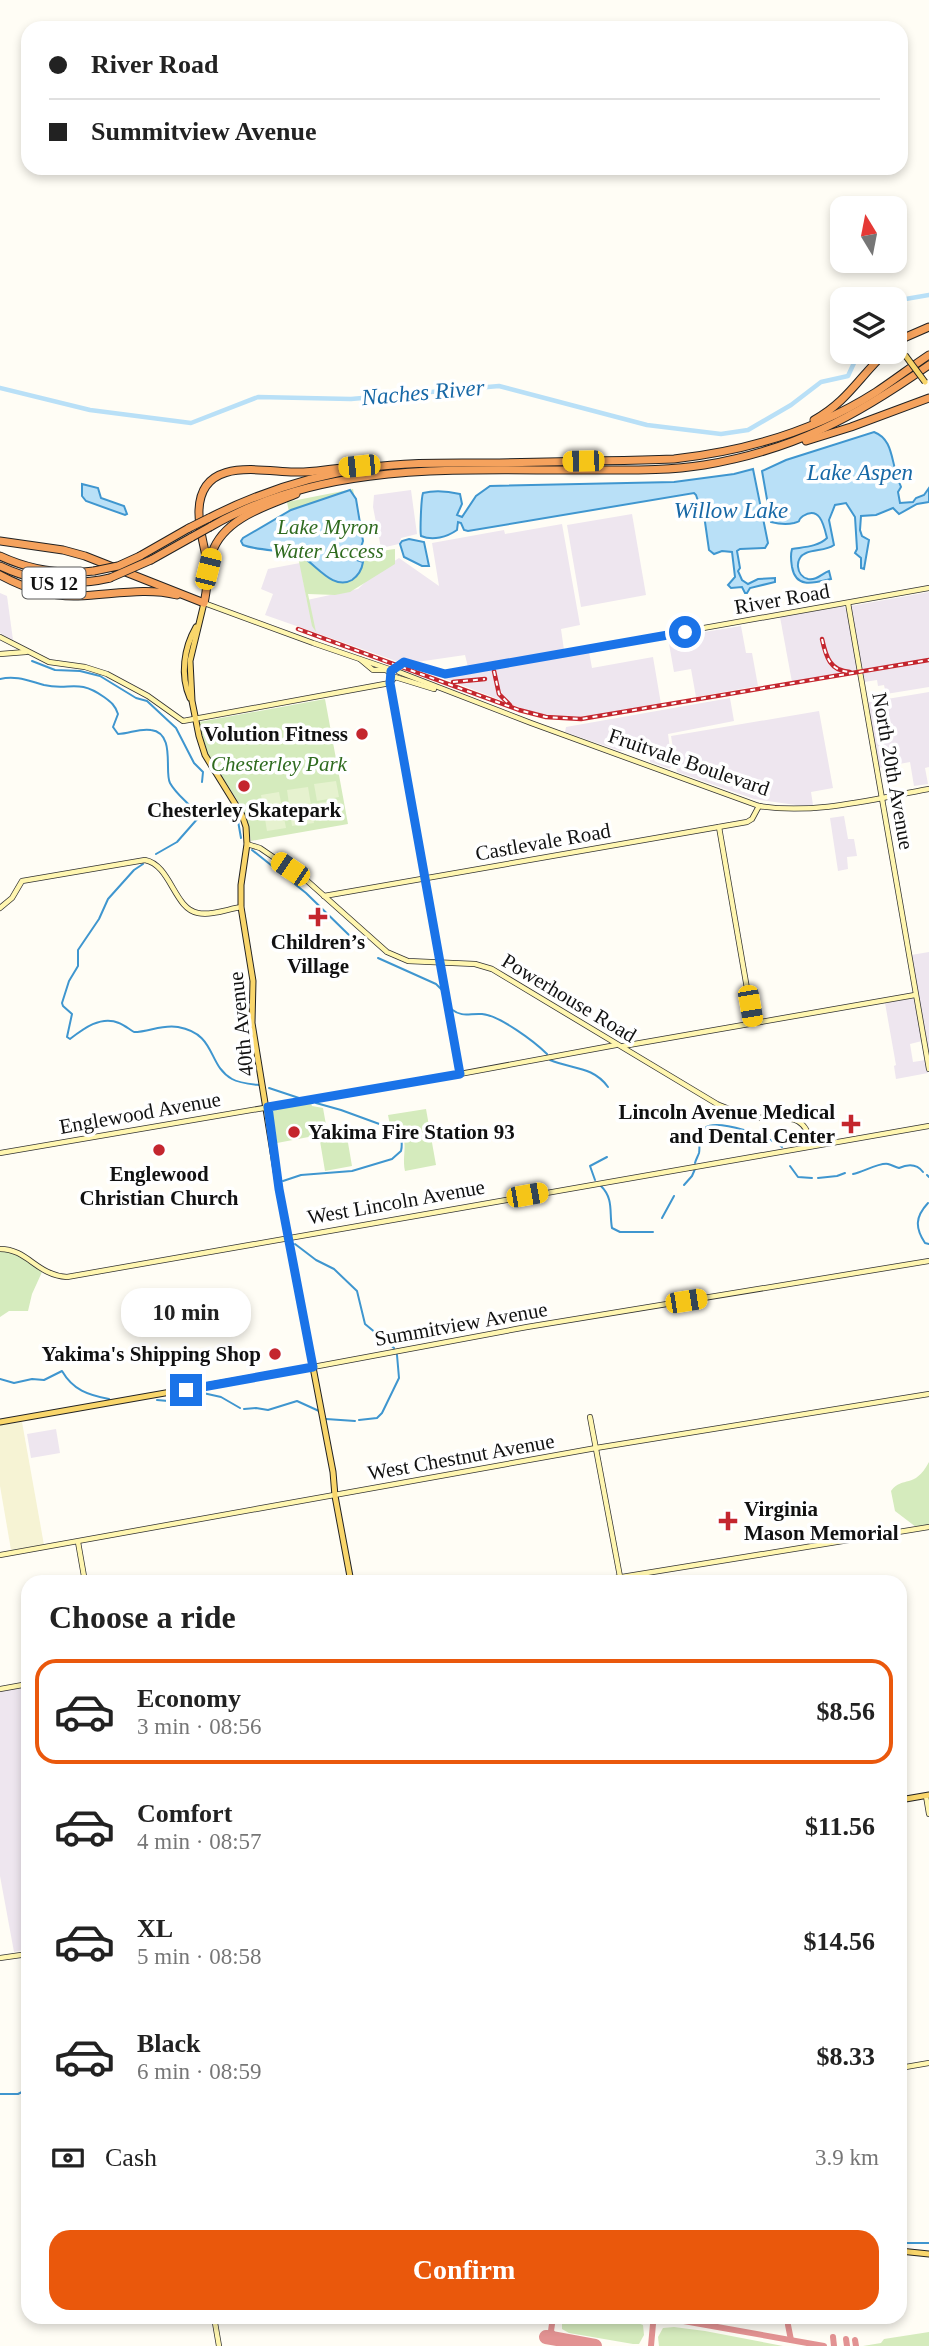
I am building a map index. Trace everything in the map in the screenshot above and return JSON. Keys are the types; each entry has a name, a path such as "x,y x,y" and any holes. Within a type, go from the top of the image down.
{"highway":[{"path":"907,337 929,327"},
{"name":"US 12","path":"0,556 51,572 94,571 118,566 231,506 295,483 348,471 391,465 674,459 725,452 766,442 828,418 876,392 929,355"},
{"path":"725,452 804,425 826,413 847,397 876,364"},
{"name":"US 12","path":"0,566 27,577 51,582 86,583 110,578 150,560 248,507 281,494 362,476 428,471 701,466 751,455 797,440 848,418 929,365"},
{"path":"751,455 810,440 928,399"},
{"path":"208,569 199,508 204,490 218,476 244,469 298,472 391,465"},
{"path":"204,603 208,569 219,538 240,520 302,492 362,476"},
{"path":"0,541 85,556 204,603"},
{"path":"0,575 33,590 62,596 153,592 174,594 204,603"}],"main road":[{"path":"907,358 929,389"},
{"name":"40th Avenue","path":"204,603 198,625 189,642 185,659 185,681 205,755 242,815 247,844 241,907 253,981 253,1023 279,1189 333,1472 350,1575"},
{"name":"Summitview Avenue","path":"0,1422 313,1367"},
{"path":"907,1799 927,1795"},
{"path":"907,2252 929,2254"}],"street":[{"name":"River Road","path":"394,672 401,663 406,662 445,674 929,588"},
{"name":"Fruitvale Boulevard","path":"204,603 358,658 373,670 394,672 759,806 807,810 929,789"},
{"name":"North 20th Avenue","path":"848,603 929,1069"},
{"path":"0,637 49,662 102,671 148,696 179,719 196,720 390,683"},
{"path":"0,654 27,652"},
{"path":"394,672 390,683 460,1074"},
{"name":"Castlevale Road","path":"324,896 719,827 751,820 759,806"},
{"path":"719,827 753,1023"},
{"name":"Powerhouse Road","path":"247,844 260,848 304,878 387,952 408,961 475,964 492,970 717,1104 753,1117 793,1118 803,1125 814,1139 826,1143"},
{"path":"0,908 12,898 22,881 145,860 157,864 185,905 193,912 203,914 241,907"},
{"name":"Englewood Avenue","path":"0,1153 915,995"},
{"name":"West Lincoln Avenue","path":"0,1249 17,1252 52,1275 67,1277 929,1126"},
{"path":"809,1135 812,1146"},
{"name":"Summitview Avenue","path":"313,1367 527,1327 929,1261"},
{"name":"West Chestnut Avenue","path":"0,1555 596,1448 929,1394"},
{"path":"590,1417 619,1575"},
{"path":"649,1575 929,1527"},
{"path":"78,1542 84,1575"},
{"path":"0,1689 21,1685"},
{"path":"927,1795 929,1814"},
{"path":"0,1958 21,1955"},
{"path":"907,2067 929,2063"},
{"path":"215,2324 219,2346"}],"shaded area":[{"path":"411,490 417,534 401,538 399,544 381,548 373,507 374,495"},
{"path":"632,514 646,595 581,607 567,525"},
{"path":"562,524 580,625 561,629 564,650 468,667 465,655 417,662 402,659 396,661 265,615 273,594 261,589 268,569 300,563 307,600 358,589 370,577 399,558 439,586 432,543 504,530 505,534"},
{"path":"929,592 929,687 886,694 884,685 878,686 877,680 864,682 851,606"},
{"path":"0,593 7,596 13,640 0,633"},
{"path":"843,606 847,609 858,671 792,682 780,617"},
{"path":"741,626 746,653 752,653 758,686 696,697 691,669 674,672 668,638"},
{"path":"589,652 592,668 653,657 661,704 583,717 554,717 526,710 443,678"},
{"path":"929,692 929,767 925,768 928,784 914,786 910,762 878,768 867,705 869,702"},
{"path":"730,698 734,721 668,734 672,764 670,769 650,762 648,747 620,751 565,732 566,727"},
{"path":"819,711 833,788 811,792 813,805 754,799 677,772 671,736"},
{"path":"844,816 848,839 854,839 857,856 847,857 848,869 838,871 830,818"},
{"path":"929,952 929,1058 911,955"},
{"path":"914,998 922,1041 910,1044 913,1062 926,1060 928,1073 896,1079 885,1003"},
{"path":"22,1422 44,1545 11,1550 0,1486 0,1425"},
{"path":"56,1429 60,1453 31,1458 27,1434"},
{"path":"21,1687 21,1950 14,1952 0,1876 0,1691"}],"green space":[{"name":"Lake Myron Water Access","path":"353,489 365,553 395,549 395,564 350,592 335,595 308,594 316,632 312,626 287,502"},
{"name":"Chesterley Park","path":"325,699 348,824 251,841 241,806 209,756 199,722"},
{"path":"336,781 339,797 317,801 314,784"},
{"path":"308,787 314,823 292,826 287,790"},
{"path":"279,792 286,828 267,831 261,795"},
{"path":"340,800 342,816 320,820 317,803"},
{"path":"311,1103 312,1106 323,1108 328,1136 347,1137 352,1166 325,1171 319,1135 277,1143 272,1109"},
{"path":"426,1109 436,1165 405,1171 404,1140 390,1125 388,1115"},
{"path":"0,1251 17,1255 42,1272 28,1311 9,1311 0,1317"},
{"path":"929,1462 929,1525 916,1527 895,1511 891,1491 895,1486 918,1476"},
{"path":"562,2324 640,2324 643,2325 644,2335 639,2344 633,2344 569,2333 562,2329"},
{"path":"674,2327 783,2346 659,2346 658,2337 663,2328"},
{"path":"929,2332 929,2346 863,2346 881,2343 884,2339"}],"water":[{"name":"Lake Aspen","path":"874,432 887,442 895,469 899,471 896,474 901,487 898,492 900,503 913,502 929,488 929,502 917,504 899,514 893,508 876,515 861,516 862,536 869,540 864,569 861,568 861,558 855,553 855,517 846,503 835,505 829,520 834,545 802,555 798,563 799,571 808,579 814,579 829,571 831,579 802,582 794,574 792,549 815,545 827,538 823,523 813,513 794,523 771,522 762,471 786,460"},
{"name":"Willow Lake","path":"753,469 768,543 765,548 737,551 740,568 738,571 742,580 748,584 758,579 775,578 775,582 750,588 747,593 742,587 731,588 728,585 735,577 732,552 714,554 709,550 705,522 694,493 468,531 458,522 457,530 444,536 421,536 423,493 441,491 460,494 462,504 457,515 462,517 476,496 490,486 674,482"},
{"path":"82,484 98,488 101,498 124,506 127,514 86,501 82,496"},
{"name":"Lake Myron Water Access","path":"350,490 356,499 363,541 357,560 363,562 362,567 352,580 338,582 301,556 249,547 241,541 291,510"},
{"path":"409,539 424,542 429,566 422,566 404,557 400,544"}],"waterway":[{"name":"Naches River","path":"907,299 929,295"},
{"name":"Naches River","path":"0,388 90,410 191,423 258,397 351,399 499,386 647,425 721,434 748,430 791,405 821,382 848,376 854,364"},
{"path":"32,661 55,670 80,671 100,676 136,698 147,701 176,728 194,763 203,772 202,782"},
{"path":"0,679 17,678 44,685 87,688 114,706 118,714 113,727 118,734 151,730 164,738 170,783 199,817 177,842 156,854"},
{"path":"223,804 238,821 241,838"},
{"path":"252,850 306,893 351,937"},
{"path":"143,864 134,870 108,899 99,919 78,950 78,966 69,981 62,1003 72,1014 67,1037 70,1039 93,1024 106,1021 119,1023 134,1032 178,1027 199,1036 206,1043 218,1066 232,1079 259,1085"},
{"path":"378,958 436,984 442,990"},
{"path":"451,1009 463,1014 482,1014 498,1019 526,1036 547,1054"},
{"path":"550,1060 596,1075 608,1087"},
{"path":"269,1088 299,1098"},
{"path":"283,1181 301,1175 352,1171 392,1159 401,1151 401,1138 393,1129 316,1103"},
{"path":"695,1163 699,1153 700,1133 711,1126 721,1125 744,1130 782,1147"},
{"path":"595,1180 590,1166 607,1157"},
{"path":"853,1174 885,1164 899,1168 912,1165 923,1172"},
{"path":"790,1166 798,1177 812,1178"},
{"path":"684,1185 695,1169"},
{"path":"818,1178 845,1173"},
{"path":"601,1186 609,1201 612,1228 620,1232 653,1232"},
{"path":"662,1218 674,1196"},
{"path":"928,1203 921,1213 918,1227 925,1243 929,1244"},
{"path":"295,1244 316,1260 334,1269 357,1291 365,1324 394,1348"},
{"path":"359,1420 377,1418 382,1413 399,1378 397,1355"},
{"path":"0,1379 14,1383 32,1379 44,1380 62,1371 71,1383 82,1391 109,1399"},
{"path":"157,1400 179,1402 203,1393 221,1397 240,1408"},
{"path":"244,1409 268,1410 297,1401 319,1411"},
{"path":"326,1419 355,1421"},
{"path":"0,2094 21,2092"},
{"path":"907,2243 929,2243"}],"taxiway":[{"path":"552,2324 551,2331 556,2339"},
{"path":"651,2346 653,2324"},
{"path":"700,2324 824,2346"},
{"path":"788,2325 791,2340"},
{"path":"833,2337 834,2346"},
{"path":"846,2339 847,2346"},
{"path":"855,2340 856,2346"}],"runway":[{"path":"546,2337 595,2346"}],"railway":[{"path":"298,629 519,710 546,717 581,719 929,660"},
{"path":"822,639 825,652 833,666 850,672"},
{"path":"494,671 499,694 510,705"},
{"path":"453,682 485,679"}],"place":[{"name":"Volution Fitness","path":"362,734"},
{"name":"Chesterley Skatepark","path":"244,786"},
{"name":"Children’s Village","path":"318,917"},
{"name":"Lincoln Avenue Medical and Dental Center","path":"851,1124"},
{"name":"Yakima Fire Station 93","path":"294,1132"},
{"name":"Englewood Christian Church","path":"159,1150"},
{"name":"Yakima's Shipping Shop","path":"275,1354"},
{"name":"Virginia Mason Memorial","path":"728,1521"}],"route":[{"path":"186,1390 313,1367 279,1189 268,1107 460,1074 390,683 391,671 401,663 408,662 445,674 685,632"}]}
